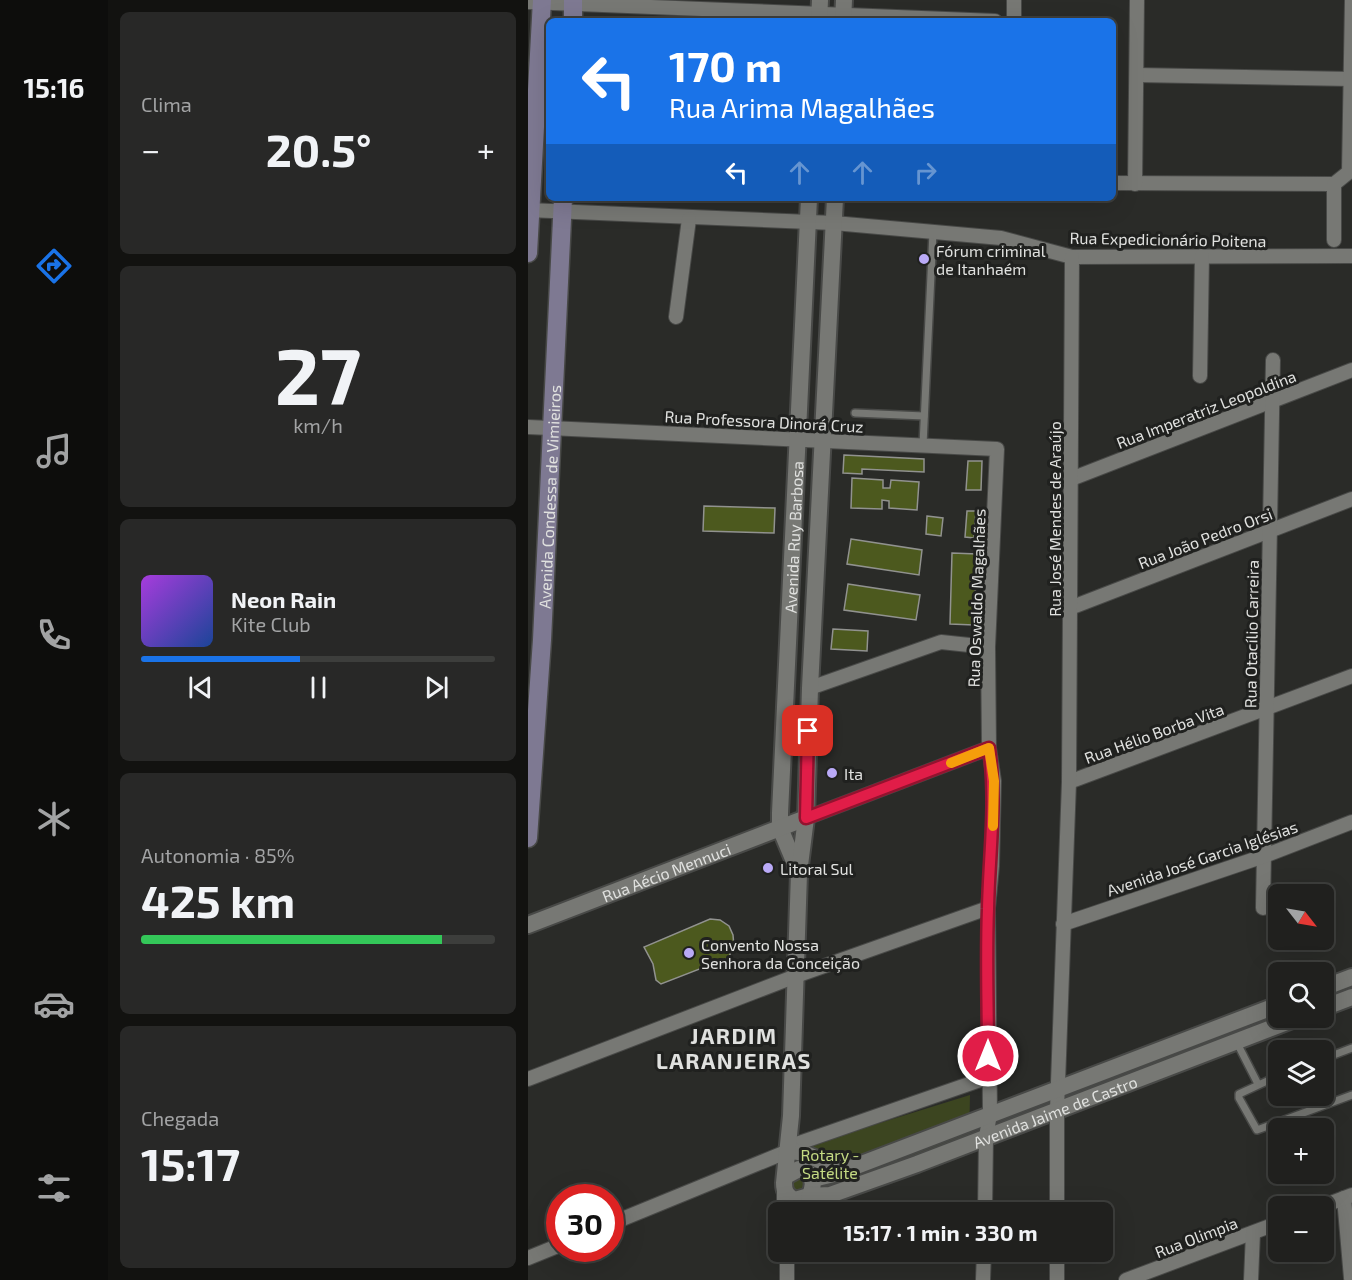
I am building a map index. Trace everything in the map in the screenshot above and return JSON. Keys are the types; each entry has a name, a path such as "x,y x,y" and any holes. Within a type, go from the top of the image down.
{"main road":[{"path":"528,253 537,2"},
{"name":"Avenida Condessa de Vimieiros","path":"528,838 535,640 554,428 563,205"}],"street":[{"path":"1014,0 1014,18"},
{"path":"1135,184 1137,0"},
{"path":"1116,183 1334,184 1349,172 1352,0"},
{"path":"537,2 573,8 843,12 944,18"},
{"path":"1137,75 1351,79"},
{"path":"1334,184 1334,240"},
{"name":"Avenida Ruy Barbosa","path":"799,873 780,828 808,201"},
{"name":"Avenida Ruy Barbosa","path":"804,1202 813,1188 810,1176 796,1149 791,1116 799,873 806,818 810,688 835,201"},
{"name":"Rua Expedicionário Poitena","path":"529,210 563,205 689,219 834,223 1001,238 1072,257 1352,256"},
{"path":"676,317 689,219"},
{"path":"1200,375 1202,256"},
{"name":"Rua José Mendes de Araújo","path":"1063,924 1069,782 1072,257"},
{"name":"Rua Otacílio Carreira","path":"1263,908 1273,360"},
{"name":"Rua Imperatriz Leopoldina","path":"1071,479 1352,370"},
{"name":"Rua Professora Dinorá Cruz","path":"528,427 824,439 998,449"},
{"name":"Rua Oswaldo Magalhães","path":"985,1202 986,1137 990,1114 988,908 992,866 994,781 989,748 988,647 998,449"},
{"name":"Rua João Pedro Orsi","path":"1070,608 1352,499"},
{"path":"810,688 941,642 988,647"},
{"name":"Rua Hélio Borba Vita","path":"1069,782 1267,710 1352,676"},
{"path":"806,818 989,748"},
{"name":"Rua Aécio Mennuci","path":"528,925 806,818"},
{"name":"Avenida José Garcia Iglésias","path":"1063,924 1264,856 1352,822"},
{"path":"528,1079 796,976 988,908"},
{"path":"1057,1202 1057,1110 1063,924"},
{"path":"1334,984 1348,978"},
{"path":"1334,1004 1351,999"},
{"name":"Avenida Jaime de Castro","path":"810,1176 847,1168 1268,1009"},
{"name":"Avenida Jaime de Castro","path":"804,1202 830,1196 1271,1028"},
{"path":"624,1218 796,1149 989,1077"},
{"path":"1088,1077 1094,1096"},
{"path":"796,1149 819,1162 847,1168"},
{"name":"Avenida Ruy Barbosa","path":"784,1202 785,1183 796,1149"},
{"path":"804,1202 789,1196 785,1183 799,1169 810,1176"},
{"path":"1334,1202 1348,1196 1351,1278"},
{"name":"Rua Olimpia","path":"1126,1280 1149,1276 1268,1227"},
{"path":"1251,1280 1252,1233"},
{"path":"528,1258 546,1251"},
{"path":"787,1280 788,1262"},
{"path":"984,1262 984,1280"},
{"path":"1057,1262 1057,1280"}],"lane":[{"path":"923,445 933,232"},
{"path":"855,413 924,416"},
{"path":"1348,978 1351,999"},
{"path":"1236,1041 1258,1084"},
{"path":"1334,1055 1352,1048"},
{"path":"1268,1080 1243,1090 1239,1098 1257,1130 1352,1095"}],"green space":[{"name":"Rotary - Satélite","path":"970,1095 969,1140 830,1189 798,1194 793,1188 792,1169 806,1146"}],"building":[{"path":"844,455 924,459 924,472 862,469 862,474 843,473"},
{"path":"968,461 982,461 981,490 966,490"},
{"path":"852,478 883,480 883,488 890,488 891,480 919,482 917,510 889,508 889,501 882,500 882,509 851,508"},
{"path":"704,506 775,508 774,533 703,531"},
{"path":"967,511 976,511 974,538 965,537"},
{"path":"927,516 943,518 941,536 926,534"},
{"path":"851,539 922,550 919,575 847,564"},
{"path":"952,553 977,554 974,625 950,624"},
{"path":"848,584 920,595 916,620 844,610"},
{"path":"833,629 868,631 867,651 831,649"},
{"name":"Convento Nossa Senhora da Conceição","path":"710,919 720,920 729,926 733,935 734,947 728,958 661,984 656,980 653,964 644,947"}],"slow traffic":[{"path":"951,763 989,748 994,781 993,826"}],"place":[{"name":"Fórum criminal de Itanhaém","path":"924,259"},
{"name":"Ita","path":"832,773"},
{"name":"Litoral Sul","path":"768,868"},
{"name":"Convento Nossa Senhora da Conceição","path":"689,953"}],"district":[{"name":"JARDIM LARANJEIRAS","path":"734,1048"}],"route":[{"path":"808,731 806,818 989,748 994,781 992,866 988,908 988,1056"}]}
